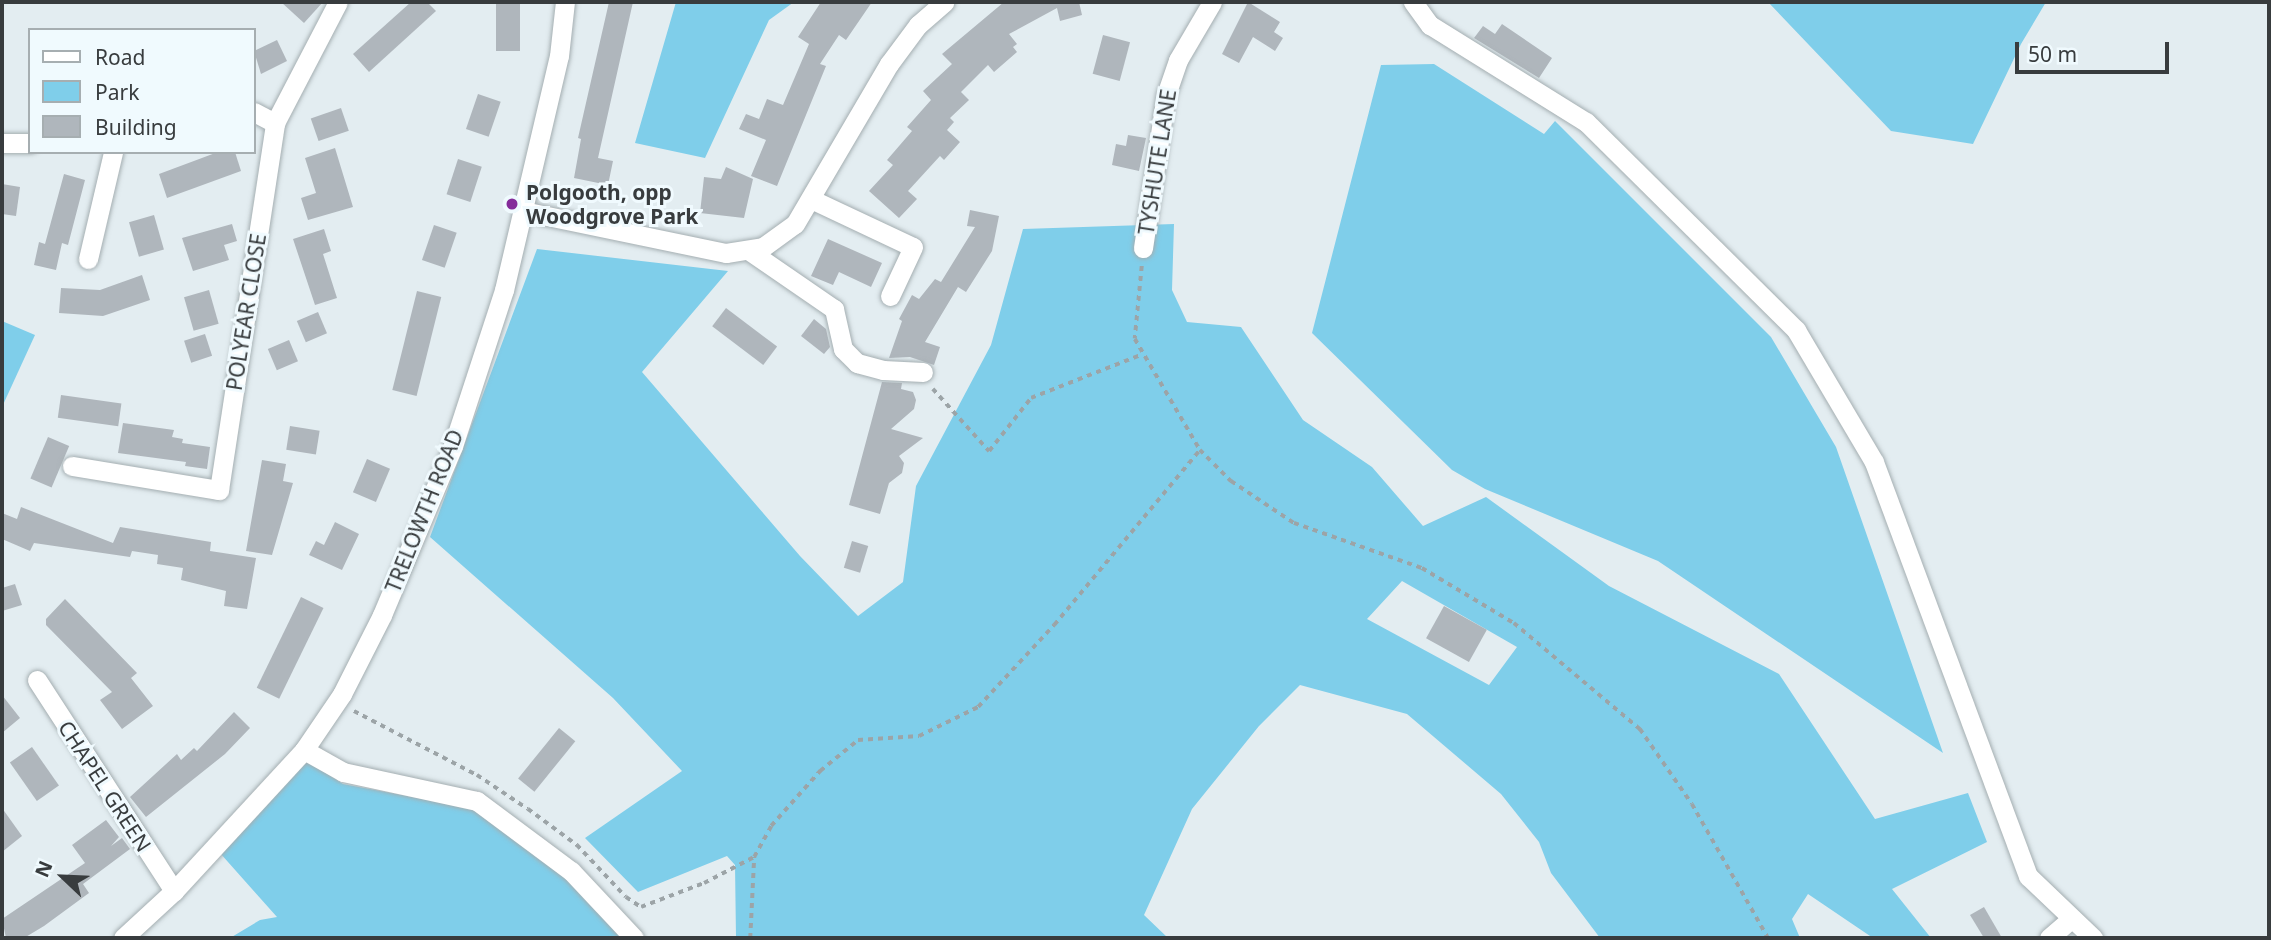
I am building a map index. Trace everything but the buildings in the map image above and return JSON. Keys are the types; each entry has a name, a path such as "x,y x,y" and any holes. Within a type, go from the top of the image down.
{"street":[{"name":"POLYEAR CLOSE","path":"72,466 219,490 275,122 338,2"},
{"name":"TRELOWTH ROAD","path":"123,938 174,891 304,750 337,702 382,615 453,446 504,290 559,56 565,2"},
{"path":"523,211 726,253 751,252 795,224 813,200 889,64 918,24 944,2"},
{"name":"TYSHUTE LANE","path":"1143,248 1166,95 1178,60 1212,2"},
{"path":"1417,3 1430,25 1586,122 1796,330 1874,462 2028,876 2093,938"},
{"path":"256,113 275,122"},
{"path":"2,143 28,143"},
{"path":"88,259 113,154"},
{"path":"813,200 913,247 890,296"},
{"path":"751,252 834,309 844,349 857,363 883,370 923,372"},
{"name":"CHAPEL GREEN","path":"37,680 174,891"},
{"path":"304,750 343,772 477,801 571,871 634,938"},
{"path":"2049,938 2072,918"}],"path":[{"path":"1143,248 1135,339 1140,355 1200,450 1231,481 1294,523 1422,568 1514,623 1640,729 1692,804 1768,938"},
{"path":"923,372 939,400 989,451 1031,398 1140,355"},
{"path":"750,938 754,857 771,827 796,799 858,740 919,736 978,707 1054,625 1200,450"},
{"path":"337,702 477,775 528,809 577,845 625,897 641,907 754,857"}],"green space":[{"path":"676,2 794,2 769,20 705,158 635,143"},
{"path":"1768,2 2046,2 2021,44 1973,144 1891,131"},
{"path":"1434,64 1544,134 1555,121 1771,337 1836,447 1943,753 1658,561 1485,489 1452,470 1312,333 1381,65"},
{"path":"1174,224 1172,290 1187,322 1241,327 1303,420 1372,467 1423,526 1486,497 1609,586 1779,674 1875,819 1968,793 1987,842 1892,889 1931,938 1873,938 1808,894 1792,919 1800,938 1600,938 1551,873 1539,842 1501,794 1407,714 1300,685 1259,726 1192,809 1144,915 1168,938 736,938 735,865 727,856 638,892 585,838 682,771 613,698 430,537 537,249 728,271 642,372 800,556 858,616 903,582 916,486 991,345 1023,229","holes":["1402,581 1517,647 1489,685 1367,619"]},
{"path":"2,321 35,335 2,407"},
{"path":"307,761 343,784 471,808 563,872 622,938 230,938 260,920 277,917 220,853"}],"place":[{"name":"Polgooth, opp Woodgrove Park","path":"512,204"}]}
